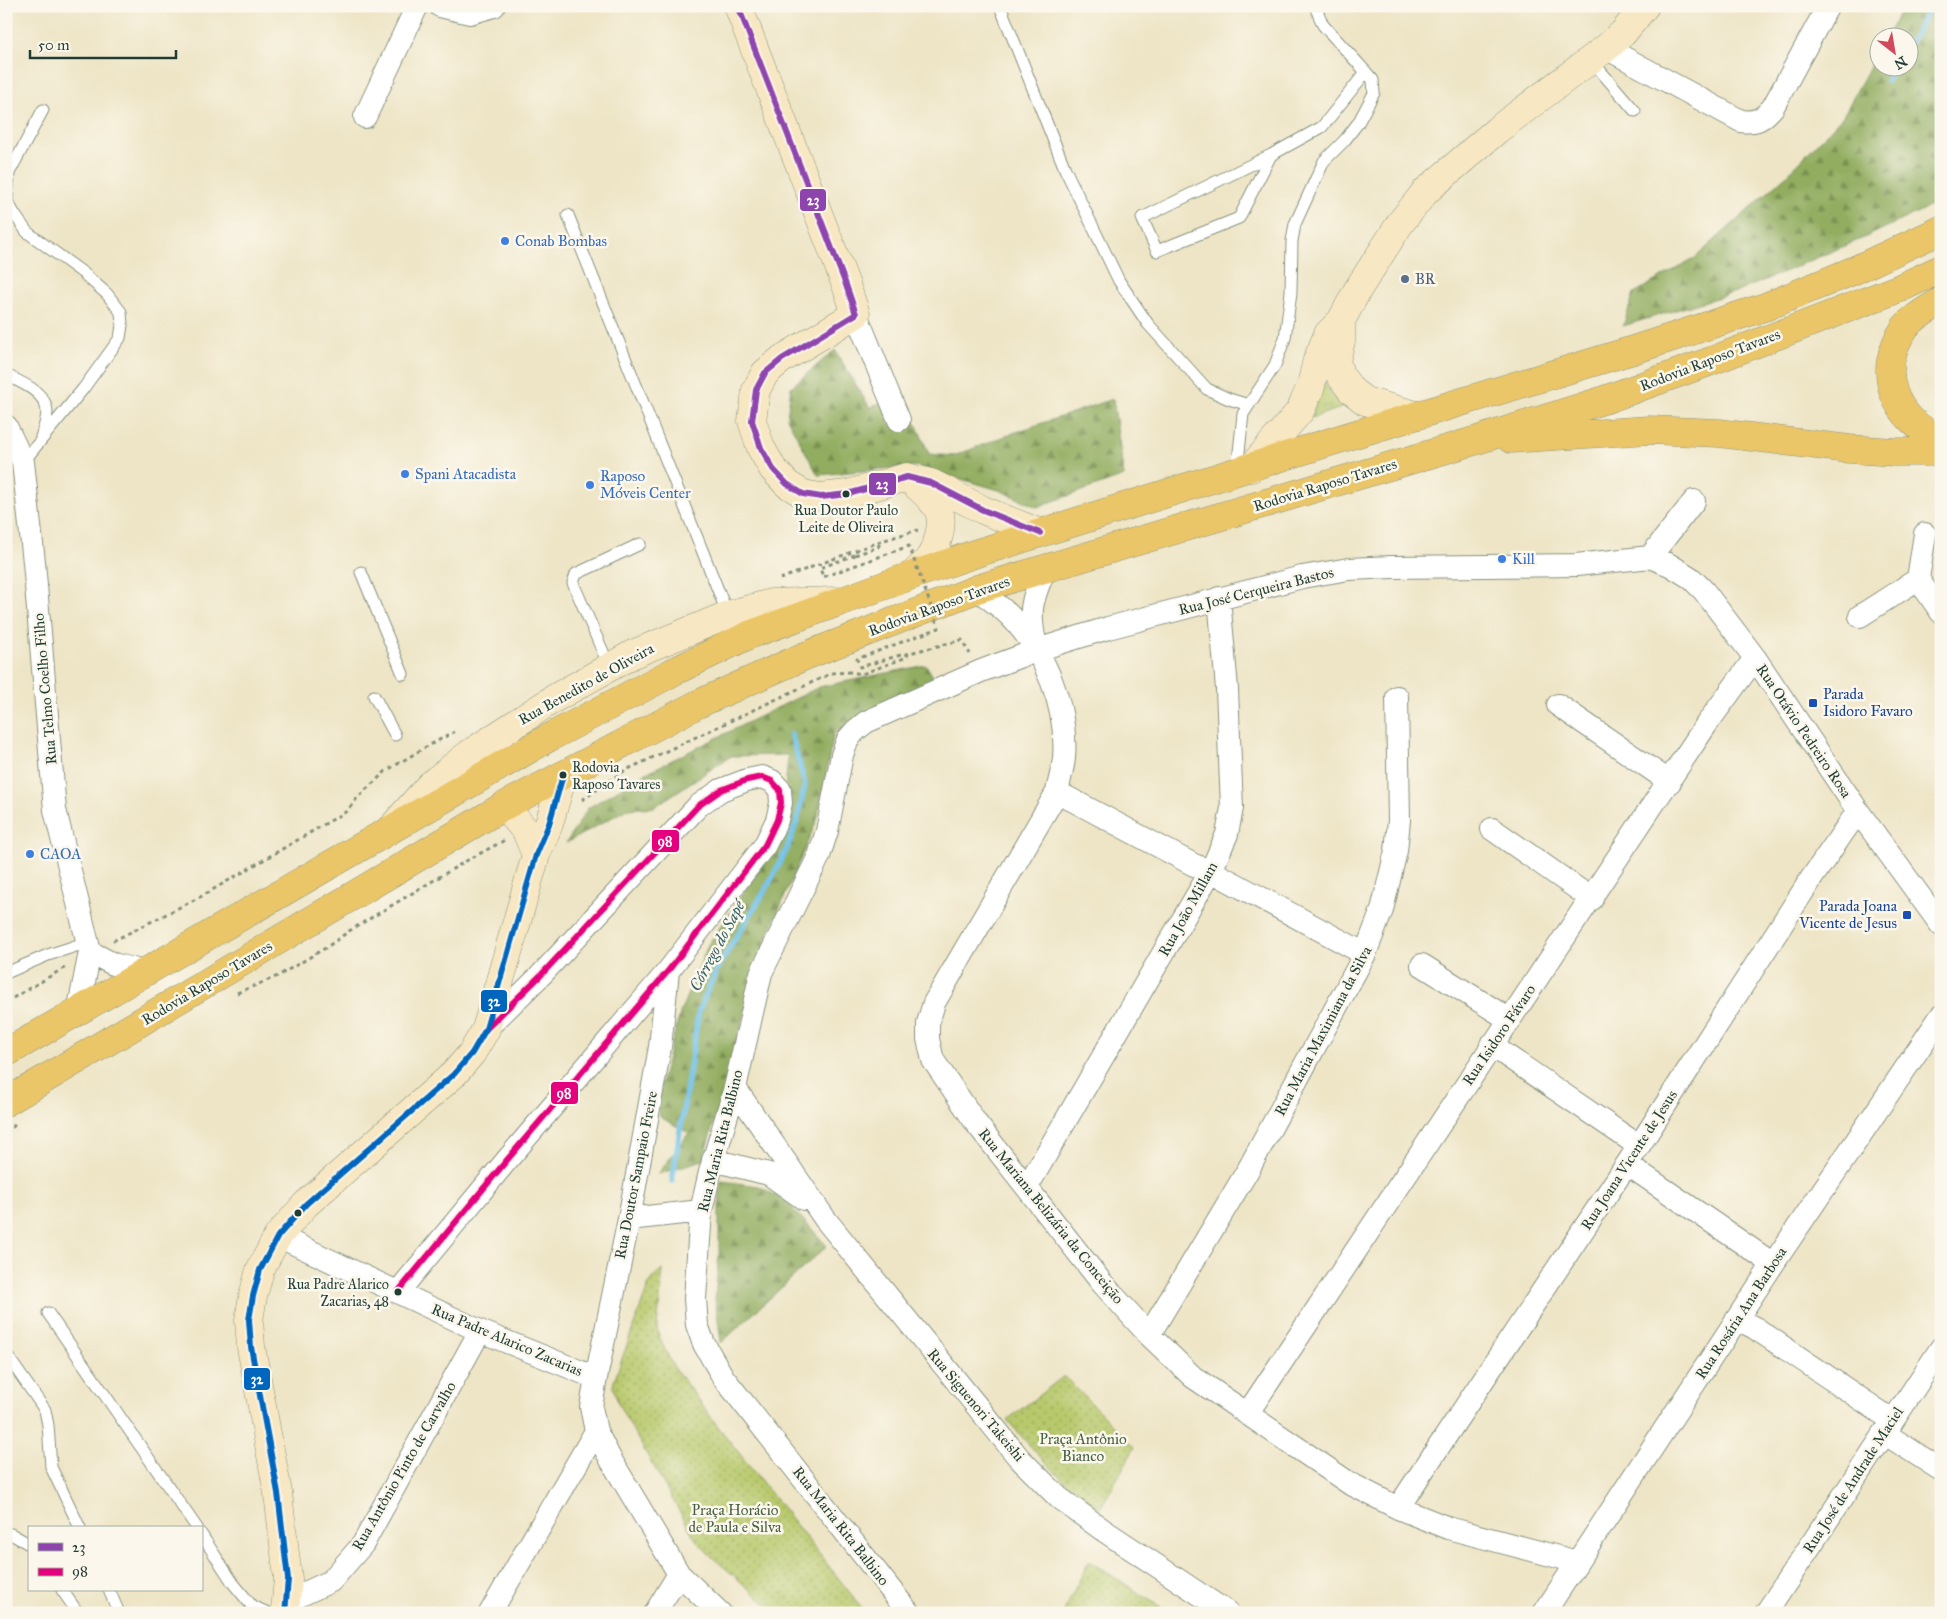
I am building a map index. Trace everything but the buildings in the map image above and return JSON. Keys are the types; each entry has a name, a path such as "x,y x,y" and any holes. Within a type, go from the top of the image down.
{"highway":[{"name":"Rodovia Raposo Tavares","path":"6,1053 550,737 673,672 750,635 913,575 1040,533 1416,415 1630,351 1765,307 1855,270 1941,230"},
{"name":"Rodovia Raposo Tavares","path":"13,1112 504,806 698,704 805,656 977,590 1045,568 1474,441 1604,400 1706,363 1900,288 1941,270"},
{"path":"1941,301 1904,328 1892,351 1890,380 1896,402 1910,421 1927,434 1941,440"},
{"path":"1474,441 1578,436 1649,430 1719,434 1859,450 1941,452"}],"main road":[{"path":"738,6 856,314 782,358 765,373 756,390 752,421 761,448 773,469 787,484 803,494 821,497 848,494 907,477 931,483 983,510 1040,533"},
{"path":"1244,470 1300,411 1311,386 1317,360 1328,334 1341,321 1375,261 1401,222 1426,192 1497,130 1623,33 1645,6"},
{"path":"1341,321 1341,341 1336,360 1340,375 1352,391 1365,401 1416,415"},
{"path":"907,477 925,493 938,509 940,525 936,545 928,560 913,575"},
{"name":"Rua Benedito de Oliveira","path":"390,830 430,785 469,754 549,702 633,654 728,615 771,603 844,600"},
{"path":"280,1609 288,1579 278,1493 251,1346 249,1320 260,1270 278,1236 306,1204 454,1074 472,1053 486,1029 533,847 549,824 563,775"},
{"path":"504,806 521,824 533,847"}],"street":[{"path":"365,118 417,6"},
{"path":"440,6 470,13 494,6"},
{"path":"1598,54 1740,121 1752,123 1764,118 1773,107 1828,6"},
{"path":"856,314 899,420"},
{"name":"Rua Telmo Coelho Filho","path":"6,426 23,462 34,562 55,810 89,947 78,1012"},
{"path":"1650,557 1694,501"},
{"path":"1925,534 1918,579 1941,612"},
{"name":"Rua José Cerqueira Bastos","path":"848,739 866,722 981,671 1037,650 1108,628 1302,577 1349,569 1576,565 1650,557"},
{"name":"Rua Otávio Pedreiro Rosa","path":"1650,557 1670,565 1697,585 1755,658 1858,811 1941,925"},
{"name":"Rua Mariana Belizária da Conceição","path":"1045,568 1030,608 1037,650 1056,694 1063,730 1064,758 1057,792 934,1003 928,1023 928,1039 933,1060 976,1123 1028,1186 1102,1284 1149,1335 1193,1377 1349,1483 1398,1508 1448,1528 1577,1562"},
{"path":"1860,616 1918,579"},
{"name":"Rua Mariana Belizária da Conceição","path":"977,590 1011,618 1037,650"},
{"name":"Rua João Millam","path":"1028,1186 1211,871 1227,834 1232,808 1227,689 1219,598"},
{"name":"Rua Isidoro Fávaro","path":"1247,1414 1491,1045 1510,1020 1670,782 1706,725 1755,658"},
{"name":"Rua Maria Maximiana da Silva","path":"1149,1335 1248,1170 1366,954 1382,910 1396,851 1399,820 1397,697"},
{"path":"1558,705 1670,782"},
{"name":"Rua Maria Rita Balbino","path":"848,739 842,755 827,831 819,856 761,973 734,1088 713,1160 701,1211 695,1299 697,1325 704,1344 723,1377 909,1613"},
{"path":"398,1292 507,1160 668,971 766,845 777,820 781,802 780,790 772,781 762,777 747,780 721,790 698,806 540,975 486,1029"},
{"path":"1057,792 1194,865 1211,871 1366,954"},
{"name":"Rua Joana Vicente de Jesus","path":"1398,1508 1633,1155 1813,876 1858,811"},
{"path":"1492,829 1592,899"},
{"path":"89,947 113,964 144,972"},
{"path":"1422,965 1510,1020"},
{"name":"Rua Doutor Sampaio Freire","path":"596,1378 629,1219 660,1047 668,971"},
{"name":"Rua Rosária Ana Barbosa","path":"1544,1613 1773,1264 1941,1016"},
{"path":"1491,1045 1773,1264"},
{"name":"Rua Siguenori Takeishi","path":"734,1088 825,1219 1013,1450 1059,1498 1103,1530 1228,1613"},
{"name":"Rua Siguenori Takeishi","path":"713,1160 769,1174 796,1192 825,1219"},
{"path":"629,1219 701,1211"},
{"name":"Rua Padre Alarico Zacarias","path":"278,1236 480,1330 596,1378 592,1407 596,1430 629,1492 679,1574 720,1613"},
{"path":"1737,1319 1755,1328 1888,1427 1941,1470"},
{"name":"Rua Antônio Pinto de Carvalho","path":"280,1609 331,1581 364,1544 480,1330"},
{"name":"Rua José de Andrade Maciel","path":"1766,1613 1941,1348"},
{"path":"490,1613 596,1430"},
{"path":"655,1613 679,1574"}],"lane":[{"path":"1000,6 1065,168 1118,281 1148,324 1207,388 1229,399 1249,405"},
{"path":"1244,470 1244,414 1275,365 1285,338 1291,292 1292,241 1295,224 1324,160 1345,140 1358,123 1374,93 1373,80 1323,25 1315,6"},
{"path":"1598,54 1635,111"},
{"path":"1271,155 1239,218 1157,250 1142,218 1322,128 1366,72"},
{"path":"23,462 83,389 120,338 122,325 121,312 107,294 83,273 27,232 14,215 7,201 9,173 44,110"},
{"path":"568,215 728,615"},
{"path":"6,375 36,392 46,406 46,421 40,441"},
{"path":"610,668 573,583 576,574 640,544"},
{"path":"361,572 403,674"},
{"path":"374,696 395,735"},
{"path":"6,974 48,955 89,947"},
{"path":"48,1313 196,1526"},
{"path":"6,1354 45,1410 52,1468 79,1526"},
{"path":"6,1534 11,1534 28,1543"},
{"path":"202,1536 233,1583 252,1606 280,1609"},
{"path":"63,1592 78,1613"},
{"path":"110,1592 119,1613"}],"path":[{"path":"772,582 880,541 930,526 940,525"},
{"path":"880,541 878,547 820,568 824,577 909,546 939,628 857,659 860,667 962,640 981,671"},
{"path":"578,805 582,799 624,771 777,698 832,673 851,672 862,674 907,657 908,653"},
{"path":"6,1002 89,947 202,896 347,810 386,771 454,732"},
{"path":"236,994 278,976 466,861 507,839 533,847"},
{"path":"6,1134 13,1112"}],"green space":[{"path":"1903,6 1941,6 1941,201 1868,236 1739,291 1623,326 1634,293 1695,258 1787,175 1843,116 1870,66 1870,78 1920,78 1920,28 1891,28"},
{"path":"835,350 870,408 902,391 929,454 954,456 1016,432 1113,399 1124,476 1037,507 999,490 916,466 818,475 787,418 791,387"},
{"path":"1323,381 1334,397 1342,402 1343,406 1311,418"},
{"path":"926,665 934,678 834,732 817,820 766,940 703,1160 658,1174 689,1133 660,1117 658,1093 681,1010 708,945 781,837 788,755 731,756 654,807 627,809 566,843 588,808 646,773 819,687"},
{"path":"721,1181 759,1186 787,1202 827,1246 721,1343 715,1299 719,1254"},
{"name":"Praça Horácio de Paula e Silva","path":"663,1270 657,1328 660,1339 673,1366 720,1429 866,1613 777,1613 711,1556 696,1540 627,1420 618,1403 613,1386 648,1286 655,1275"},
{"name":"Praça Antônio Bianco","path":"1064,1376 1135,1447 1100,1509 1062,1478 1007,1420"},
{"path":"1089,1561 1170,1613 1063,1613"}],"waterway":[{"path":"1919,28 1931,6"},
{"name":"Córrego do Sapé","path":"672,1181 699,1010 719,965 766,889 786,851 797,821 805,785 791,734"}],"transit line":[{"name":"23","path":"738,6 856,314 782,359 765,373 756,390 752,421 761,448 773,469 787,484 803,494 821,497 848,494 907,477 931,483 983,510 1040,533"},
{"name":"32","path":"285,1613 288,1579 278,1493 251,1347 249,1320 260,1270 278,1236 306,1204 454,1074 472,1053 486,1029 536,855 549,824 563,775"},
{"name":"98","path":"398,1292 507,1160 668,971 765,845 777,820 781,803 780,790 772,781 762,777 747,780 721,790 698,806 541,975 486,1029"}],"place":[{"name":"Conab Bombas","path":"505,241"},
{"name":"BR","path":"1405,279"},
{"name":"Spani Atacadista","path":"405,474"},
{"name":"Raposo Móveis Center","path":"590,485"},
{"name":"Rua Doutor Paulo Leite de Oliveira","path":"846,494"},
{"name":"Kill","path":"1502,559"},
{"name":"Parada Isidoro Favaro","path":"1813,703"},
{"name":"Rodovia Raposo Tavares","path":"563,775"},
{"name":"CAOA","path":"30,854"},
{"name":"Parada Joana Vicente de Jesus","path":"1907,915"},
{"name":"Rua Padre Alarico Zacarias, 48","path":"398,1292"}]}
